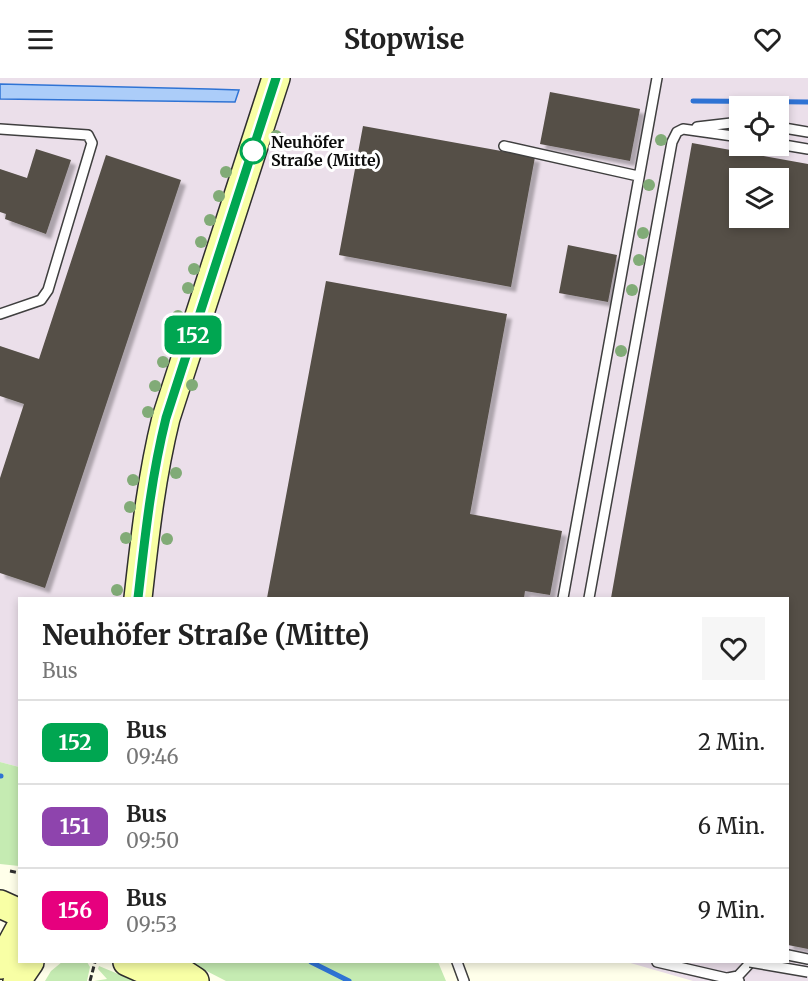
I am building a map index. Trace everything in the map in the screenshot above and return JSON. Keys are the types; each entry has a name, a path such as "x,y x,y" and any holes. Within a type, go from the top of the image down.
{"street":[{"path":"138,597 149,495 166,418 276,78"},
{"path":"0,904 18,912"},
{"path":"0,924 17,981"},
{"path":"12,960 18,936"},
{"path":"129,963 170,981"},
{"path":"168,963 195,981"}],"lane":[{"path":"562,597 657,78"},
{"path":"590,597 674,136 683,129 729,123"},
{"path":"0,129 88,135 92,143 48,290 41,300 0,314"},
{"path":"683,129 729,135"},
{"path":"789,129 808,132"},
{"path":"504,146 638,176"},
{"path":"789,146 808,149"},
{"path":"789,955 808,959"},
{"path":"457,963 464,981"},
{"path":"661,963 739,981"},
{"path":"726,978 738,976 750,963"},
{"path":"757,963 808,972"}],"path":[{"path":"90,981 95,963"}],"shaded area":[{"path":"0,78 808,78 808,981 693,981 630,963 789,963 789,597 18,597 18,767 0,762"}],"green space":[{"path":"0,762 18,767 18,866 0,864"},
{"path":"61,963 88,963 90,967 87,981 45,981 51,971"},
{"path":"191,963 438,963 446,981 226,981"},
{"path":"99,966 135,981 94,981 107,979 98,969"}],"water":[{"path":"0,84 239,90 235,102 0,99"}],"building":[{"path":"550,92 640,109 630,161 540,144"},
{"path":"363,126 535,157 511,287 339,255"},
{"path":"692,143 729,150 729,156 764,156 808,164 808,949 789,945 789,597 611,597"},
{"path":"36,149 71,160 46,234 5,219 6,214 0,212 0,169 27,178"},
{"path":"106,155 181,180 45,588 0,573 0,478 24,404 0,396 0,346 39,359"},
{"path":"568,245 617,255 608,302 559,293"},
{"path":"326,281 507,314 470,514 562,531 550,595 525,591 524,597 267,597"}],"waterway":[{"path":"693,101 808,102"},
{"path":"313,963 349,981"}],"bus line":[{"name":"152","path":"138,597 149,495 166,418 276,78"}],"place":[{"name":"Neuhöfer Straße (Mitte)","path":"253,151"}]}
